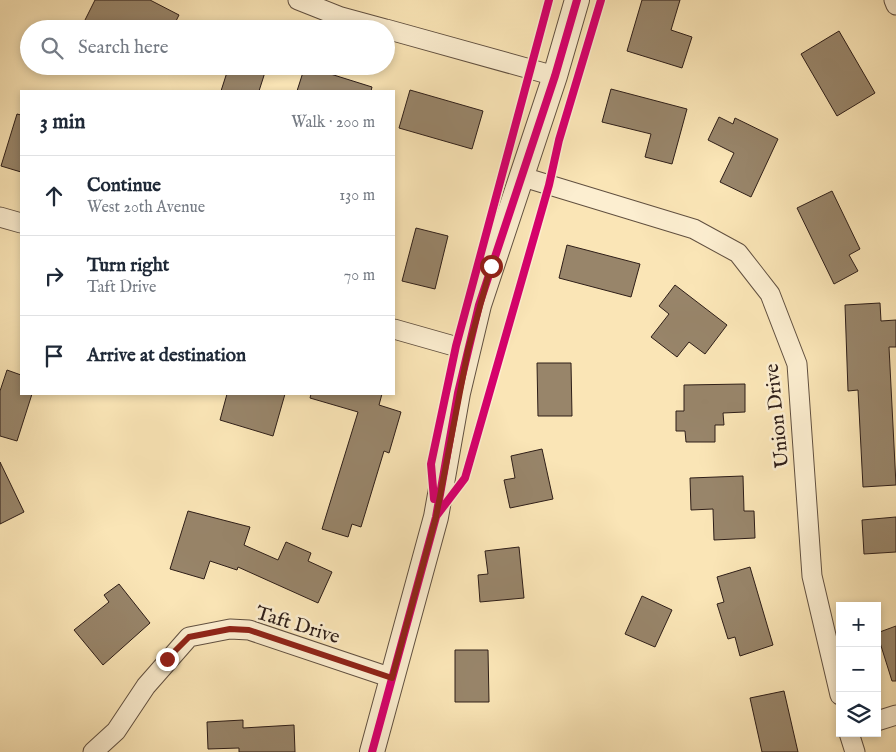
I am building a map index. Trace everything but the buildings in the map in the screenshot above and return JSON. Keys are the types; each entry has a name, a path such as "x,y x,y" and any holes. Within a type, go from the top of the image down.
{"street":[{"path":"298,0 352,20"},
{"path":"372,752 436,517 468,350 491,266 523,177 555,76 576,0"},
{"path":"894,0 896,5"},
{"path":"395,32 555,76"},
{"name":"Union Drive","path":"523,177 694,229 738,253 770,294 797,364 812,576 839,692"},
{"path":"0,217 20,223"},
{"path":"395,329 468,350"},
{"name":"Taft Drive","path":"93,752 116,731 146,686 189,637 230,629 249,630 392,678"},
{"path":"881,720 896,715"},
{"path":"850,737 855,752"}],"cycle path":[{"path":"434,499 431,464 456,346 549,0"},
{"path":"372,752 436,517 458,393 479,305 555,76 577,0"},
{"path":"437,515 465,478 549,185 559,140 601,0"}],"route":[{"path":"167,659 189,637 230,629 249,630 392,678 436,517 458,393 479,305 491,266"}]}
